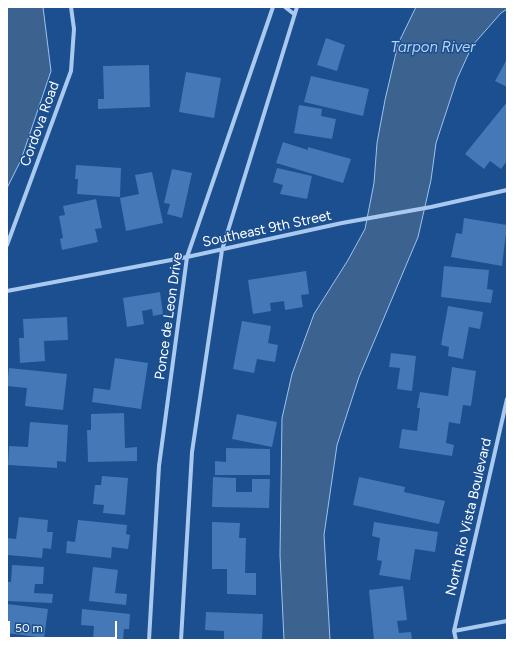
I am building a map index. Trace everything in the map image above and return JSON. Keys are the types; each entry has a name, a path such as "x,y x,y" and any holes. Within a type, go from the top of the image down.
{"street":[{"name":"Cordova Road","path":"7,245 71,71 74,29 70,7"},
{"name":"Ponce de Leon Drive","path":"149,640 159,466 187,257 273,7"},
{"path":"285,7 294,14"},
{"path":"181,640 192,452 222,250 297,7"},
{"name":"Southeast 9th Street","path":"7,291 222,250 342,223 431,207 507,190"},
{"name":"North Rio Vista Boulevard","path":"456,640 454,631 507,399"},
{"path":"454,631 507,620"}],"water":[{"path":"7,7 43,7 51,71 21,160 7,188"},
{"name":"Tarpon River","path":"416,7 507,7 507,9 501,13 472,46 457,79 436,143 431,180 418,237 359,377 337,445 324,535 330,640 284,640 280,555 282,418 292,374 314,314 348,260 365,229 374,183 377,143 385,100 398,44"}],"building":[{"path":"326,38 345,45 337,71 317,65"},
{"path":"507,59 507,87 495,81"},
{"path":"149,65 150,107 98,109 98,99 104,99 103,66"},
{"path":"186,72 221,78 214,118 179,112"},
{"path":"311,76 369,89 363,116 304,102"},
{"path":"507,102 507,161 501,169 490,161 484,169 465,154"},
{"path":"299,105 322,109 321,116 336,119 332,139 294,133"},
{"path":"283,142 308,150 308,147 351,159 343,183 276,163"},
{"path":"76,165 121,168 120,197 77,194 78,179 75,179"},
{"path":"277,168 312,176 307,199 280,194 283,185 273,182"},
{"path":"172,169 192,173 182,218 167,214 170,204 164,203"},
{"path":"152,172 163,223 126,231 120,198 139,194 135,175"},
{"path":"96,199 102,228 95,229 98,242 62,250 60,239 63,238 59,216 65,215 63,206"},
{"path":"464,218 507,225 502,266 451,257 456,233 462,234"},
{"path":"444,266 489,270 487,289 493,290 491,303 441,297"},
{"path":"306,271 309,294 301,295 303,307 285,310 284,301 270,303 271,311 253,314 248,280"},
{"path":"160,292 163,314 153,316 152,309 142,311 144,324 127,327 123,298"},
{"path":"448,306 483,312 480,329 469,327 463,359 448,356 449,347 441,345"},
{"path":"67,317 68,340 44,341 45,361 20,363 19,338 24,338 23,319"},
{"path":"242,321 271,326 268,343 278,345 275,362 257,359 254,373 233,369"},
{"path":"391,353 416,356 412,391 397,389 400,368 389,367"},
{"path":"115,358 148,363 141,409 92,402 94,388 110,390"},
{"path":"452,367 476,371 471,406 463,405 460,424 449,422 446,443 454,445 452,456 399,448 402,429 417,431 420,408 417,408 420,392 448,396"},
{"path":"9,368 67,374 63,410 25,406 27,388 7,386"},
{"path":"124,413 125,448 137,447 137,461 88,462 87,430 91,430 91,414"},
{"path":"237,414 277,422 272,447 232,439"},
{"path":"30,422 68,425 66,462 57,461 57,468 8,465 9,446 28,447"},
{"path":"226,448 270,449 270,475 215,475 215,461 226,462"},
{"path":"102,476 128,478 125,515 103,513 104,505 93,504 95,485 101,485"},
{"path":"213,477 236,478 236,492 252,492 252,479 270,479 269,508 212,507"},
{"path":"359,477 405,487 404,492 445,501 439,524 353,505"},
{"path":"19,517 48,520 47,532 53,532 51,549 43,548 42,558 7,555 7,538 16,539"},
{"path":"78,520 127,525 126,534 130,535 128,549 112,547 111,558 66,553 67,541 75,542"},
{"path":"212,522 240,523 239,538 246,538 245,573 256,573 256,595 227,594 227,569 212,569"},
{"path":"374,522 438,532 435,552 415,549 410,580 379,575 382,561 377,560 380,538 372,536"},
{"path":"12,565 44,567 43,584 35,584 34,593 53,594 52,603 7,601 7,582 11,582"},
{"path":"93,567 118,570 115,593 127,594 126,605 89,601"},
{"path":"403,586 407,620 397,621 399,633 411,632 412,640 374,640 369,590"},
{"path":"7,604 48,609 44,638 7,633"},
{"path":"82,609 130,614 129,629 124,629 123,640 93,640 94,626 81,625"},
{"path":"206,612 263,614 262,640 224,640 224,631 205,630"}]}
